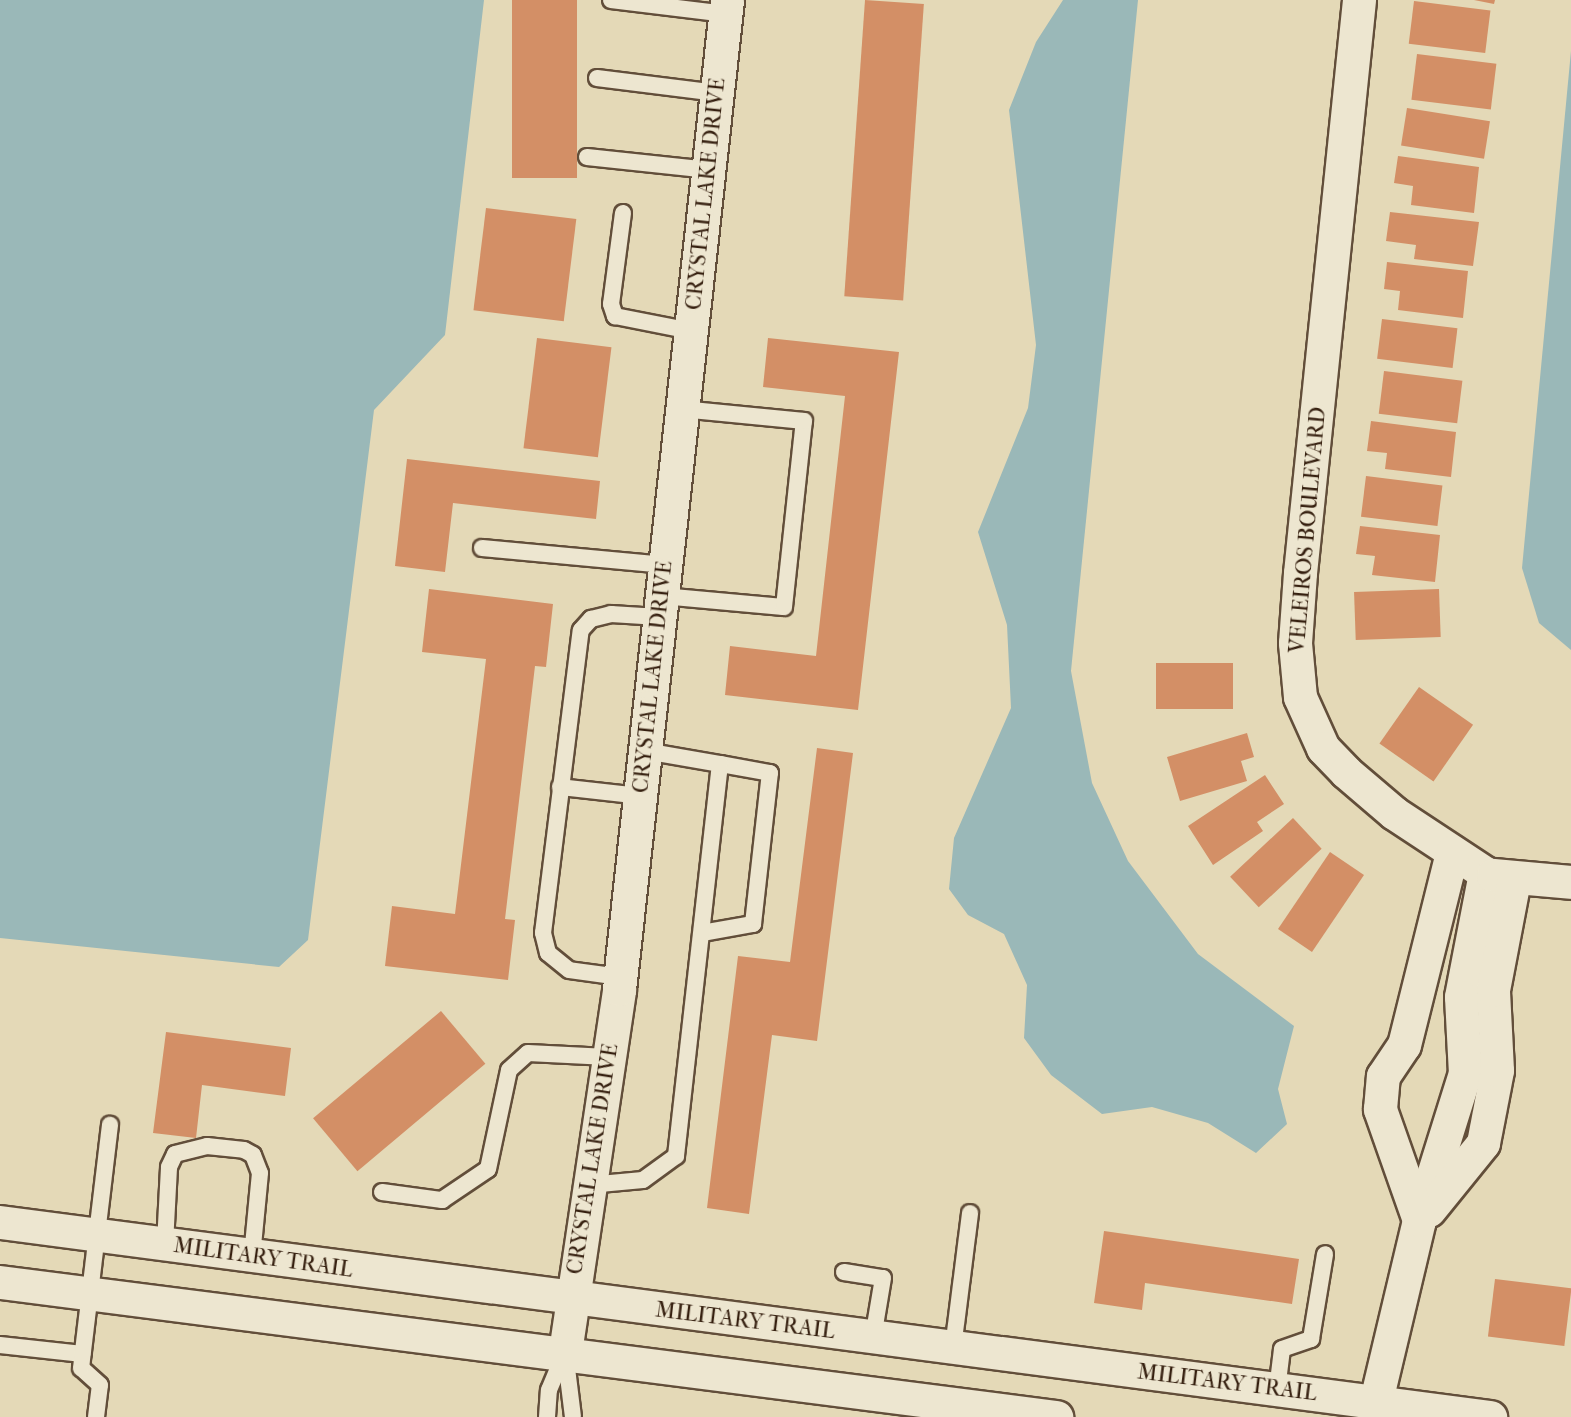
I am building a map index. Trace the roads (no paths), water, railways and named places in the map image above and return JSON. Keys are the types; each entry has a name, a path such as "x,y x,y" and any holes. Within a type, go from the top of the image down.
{"street":[{"name":"VELEIROS BOULEVARD","path":"1359,0 1300,573 1295,643 1299,686 1323,748 1338,764 1394,813 1452,852 1499,877"},
{"name":"CRYSTAL LAKE DRIVE","path":"565,1352 620,977 727,7"},
{"path":"1419,1220 1380,1109 1383,1076 1404,1045 1452,852"},
{"path":"1376,1401 1419,1220 1465,1072 1461,997 1499,877 1571,882"},
{"name":"MILITARY TRAIL","path":"0,1222 1277,1390 1329,1407 1376,1401 1490,1417"},
{"path":"0,1282 565,1352 1056,1417"}],"lane":[{"path":"611,0 727,7"},
{"path":"597,78 717,93"},
{"path":"587,157 709,170"},
{"path":"623,213 611,304 615,316 691,331"},
{"path":"482,548 662,593 784,607 804,421 682,409"},
{"path":"620,977 569,970 548,953 543,933 581,630 591,619 611,614 662,593"},
{"path":"645,751 770,773 753,924 702,933"},
{"path":"589,1185 643,1180 676,1156 720,764"},
{"path":"560,787 640,796"},
{"path":"382,1192 442,1200 488,1169 509,1070 528,1053 608,1058"},
{"path":"96,1417 100,1385 81,1368 92,1294 110,1125"},
{"path":"165,1244 169,1167 175,1154 207,1146 244,1150 253,1155 261,1173 252,1256"},
{"path":"953,1348 970,1213"},
{"path":"1277,1390 1282,1349 1311,1339 1325,1254"},
{"path":"844,1272 883,1278 873,1338"},
{"path":"0,1345 83,1354"},
{"path":"547,1417 549,1390 565,1352"},
{"path":"565,1352 573,1417"}],"water":[{"path":"0,0 484,0 445,335 374,410 308,940 279,967 0,938"},
{"path":"1063,0 1138,0 1071,671 1092,783 1128,861 1198,954 1294,1026 1278,1089 1287,1124 1256,1153 1208,1123 1152,1107 1102,1114 1051,1075 1024,1038 1027,985 1004,934 968,915 949,889 954,838 1011,708 1007,625 978,532 1028,408 1036,345 1009,110 1036,42"},
{"path":"1571,51 1571,650 1539,623 1522,568"}]}
